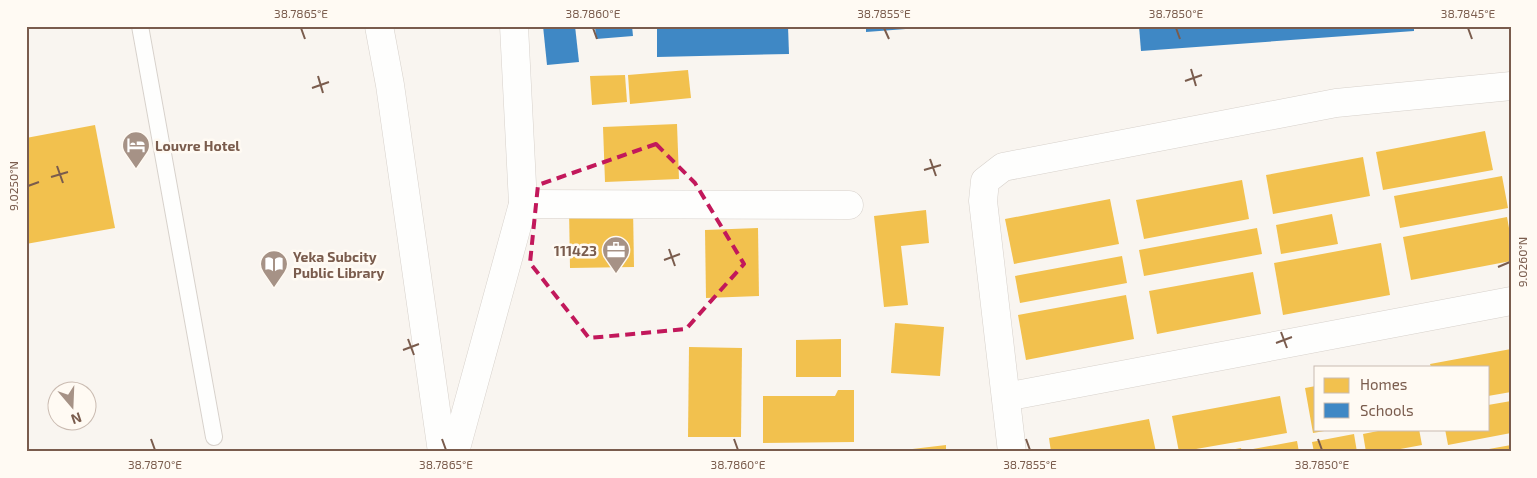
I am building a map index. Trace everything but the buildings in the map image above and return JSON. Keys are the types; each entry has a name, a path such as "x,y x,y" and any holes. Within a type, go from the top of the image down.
{"street":[{"path":"379,26 390,85 442,452"},
{"path":"455,452 523,204 514,26"},
{"path":"1012,452 983,201 985,181 1003,167 1336,103 1511,86"},
{"path":"523,204 849,205"},
{"path":"1006,397 1511,301"}],"lane":[{"path":"140,26 214,437"}],"highlighted area":[{"path":"656,144 695,183 744,264 686,329 589,338 530,263 538,185"}],"place":[{"name":"Louvre Hotel","path":"136,169"},
{"name":"111423","path":"616,274"},
{"name":"Yeka Subcity Public Library","path":"274,288"}]}
